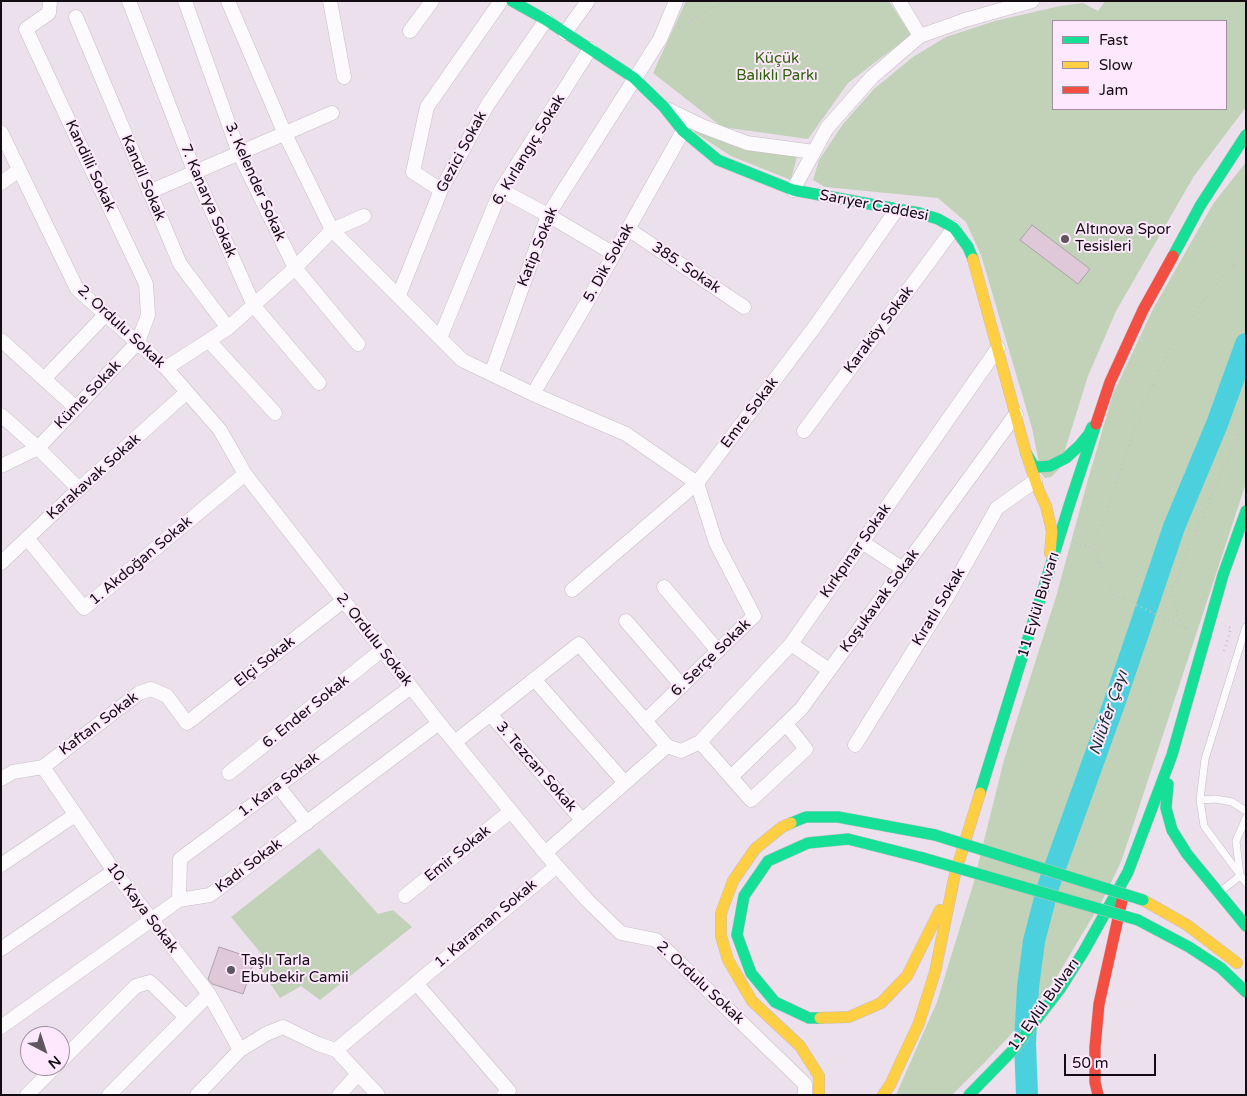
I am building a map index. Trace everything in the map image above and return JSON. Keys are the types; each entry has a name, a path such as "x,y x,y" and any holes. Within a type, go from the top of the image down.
{"main road":[{"name":"Sarıyer Caddesi","path":"512,1 546,20 634,78 664,107 683,131 718,160 793,190 919,213 938,219 954,228 968,248 976,266 1026,453 1046,506 1052,531 1046,582"},
{"name":"11 Eylül Bulvarı","path":"883,1095 890,1086 919,1023 935,972 954,882 1046,582 1109,386 1143,310 1200,206 1246,135"},
{"path":"1026,453 1033,465 1038,467 1050,466 1066,458 1080,446 1089,434 1109,386"},
{"name":"11 Eylül Bulvarı","path":"972,1092 1013,1050 1060,989 1084,951 1128,872 1172,755 1223,575 1246,511"},
{"path":"1172,755 1166,808 1172,830 1187,854 1246,926"},
{"path":"819,1095 818,1076 800,1046 752,1001 728,960 721,936 721,913 733,881 755,849 782,826 806,817 838,817 935,835 1143,900 1187,924 1246,970"},
{"path":"954,882 907,976 881,1003 849,1017 809,1018 775,1002 751,974 736,935 744,896 768,861 808,843 848,839 923,858 1138,920 1189,947 1221,968 1246,992"},
{"path":"1098,1095 1095,1082 1095,1047 1099,1004 1128,872"},
{"path":"1221,968 1246,1005"}],"street":[{"name":"Kandilli Sokak","path":"50,1 49,13 26,29 146,284 148,315 138,342"},
{"name":"7. Kanarya Sokak","path":"129,1 195,173 254,306 319,383"},
{"name":"3. Kelender Sokak","path":"185,1 239,153 295,268 358,344"},
{"path":"228,1 285,134 332,230 462,360 533,394 626,434 697,483"},
{"path":"330,1 344,77"},
{"path":"410,31 432,1"},
{"path":"441,190 413,172 427,107 502,1"},
{"path":"565,33 588,1"},
{"name":"Katip Sokak","path":"491,374 548,215 660,39 676,1"},
{"path":"899,1 920,36"},
{"path":"793,190 827,128 872,77 920,36 1022,2"},
{"name":"Kandil Sokak","path":"76,17 180,264 228,328"},
{"name":"Gezici Sokak","path":"398,295 441,190 488,104 546,20"},
{"name":"6. Kırlangıç Sokak","path":"440,338 501,190 590,49"},
{"path":"664,107 702,126 747,143 814,152"},
{"path":"149,192 332,113"},
{"name":"5. Dik Sokak","path":"533,394 683,131"},
{"name":"2. Ordulu Sokak","path":"1,132 77,289 166,368 220,430 245,474 439,723 545,853 588,901 621,933 656,940 805,1084 805,1095"},
{"path":"1,183 20,170"},
{"path":"501,190 614,254"},
{"name":"Emre Sokak","path":"572,590 697,483 816,325 897,209"},
{"path":"166,368 228,328 295,268 332,230 364,216"},
{"name":"Karaköy Sokak","path":"804,431 954,228"},
{"name":"385. Sokak","path":"628,229 744,307"},
{"path":"44,379 105,315"},
{"path":"1,340 76,408"},
{"path":"209,341 275,413"},
{"name":"Küme Sokak","path":"38,448 138,342"},
{"name":"Kırkpınar Sokak","path":"667,746 681,751 700,742 791,644 998,348"},
{"name":"Karakavak Sokak","path":"1,563 79,489 187,392"},
{"path":"1,414 79,489"},
{"name":"Koşukavak Sokak","path":"731,777 801,709 1016,414"},
{"path":"1,466 38,448"},
{"name":"1. Akdoğan Sokak","path":"27,538 84,608 245,474"},
{"name":"Kıratlı Sokak","path":"855,745 946,597 997,508 1035,481"},
{"name":"6. Serçe Sokak","path":"645,721 754,616 716,544 697,483"},
{"path":"862,542 903,569"},
{"path":"664,587 718,651"},
{"name":"Elçi Sokak","path":"187,723 343,601"},
{"path":"626,621 682,686"},
{"path":"455,742 579,644 667,746 545,853"},
{"path":"791,644 829,670"},
{"name":"6. Ender Sokak","path":"230,773 382,650"},
{"path":"534,679 624,783"},
{"name":"1. Kara Sokak","path":"179,900 180,860 411,687"},
{"name":"Kaftan Sokak","path":"1,780 13,772 42,767 139,693 151,689 168,696 187,723"},
{"name":"3. Tezcan Sokak","path":"490,714 582,820"},
{"name":"Kadı Sokak","path":"1,1027 179,900 210,895 439,723"},
{"path":"700,742 751,800 806,749 786,724"},
{"name":"10. Kaya Sokak","path":"42,767 114,872 209,994 240,1050"},
{"path":"278,786 307,822"},
{"name":"Emir Sokak","path":"406,896 511,811"},
{"path":"1,865 75,815"},
{"name":"1. Karaman Sokak","path":"336,1050 557,866"},
{"path":"1,949 114,872"},
{"path":"70,1052 136,986 150,982 186,1017"},
{"path":"416,983 509,1091 504,1095"},
{"path":"109,1095 209,994"},
{"path":"197,1095 240,1050 266,1034 283,1027 318,1044 336,1050 378,1095"},
{"path":"339,1095 358,1074"},
{"path":"27,1095 46,1076"}],"lane":[{"path":"1246,627 1205,759 1200,800 1204,826 1246,883"},
{"path":"1200,800 1216,799 1232,802 1246,811"},
{"path":"1240,876 1236,841 1246,818"},
{"path":"1219,892 1240,876"}],"path":[{"path":"660,39 725,1"},
{"path":"1246,250 1202,303 1170,349 1146,399 1093,548 1115,595 1187,629 1177,617 1172,591 1191,542 1246,418"},
{"path":"1073,544 1093,548"},
{"path":"1224,650 1231,628"}],"green space":[{"name":"Küçük Balıklı Parkı","path":"686,1 889,1 911,35 848,83 808,139 722,127 653,73"},
{"name":"Altınova Spor Tesisleri","path":"1105,1 1246,1 1246,107 1194,176 1116,311 1088,376 1059,469 1051,477 1045,478 1041,473 1032,428 981,255 966,222 938,198 825,187 813,180 819,160 843,124 874,89 913,57 946,37 995,21 1060,6 1083,3 1098,11"},
{"path":"695,128 797,156 791,180 731,156 694,132"},
{"path":"1246,162 1246,483 1121,862 1102,901 1056,978 1026,1018 987,1060 952,1095 896,1095 937,1002 973,885 1004,760 1056,597 1113,394 1153,309 1213,204"},
{"path":"319,848 378,914 393,910 412,927 320,1000 301,986 280,998 261,970 264,957 231,917"}],"building":[{"path":"1032,225 1090,269 1078,284 1020,240"},
{"name":"Taşlı Tarla Ebubekir Camii","path":"219,947 255,959 243,994 212,984 208,979"}],"waterway":[{"name":"Nilüfer Çayı","path":"1027,1095 1025,1043 1028,987 1034,941 1048,887 1115,701 1174,527 1217,424 1246,344"}],"traffic: fast":[{"path":"512,1 546,20 634,78 664,107 683,131 718,160 793,190 919,213 938,219 954,228 968,247 973,259"},
{"path":"1173,256 1200,206 1246,135"},
{"path":"980,793 1096,424"},
{"path":"1026,453 1033,465 1038,467 1050,466 1066,458 1079,446 1092,427"},
{"path":"969,1095 1013,1050 1060,989 1084,951 1128,872 1172,755 1223,575 1246,511"},
{"path":"1168,784 1166,808 1172,830 1187,854 1246,926"},
{"path":"791,823 806,817 838,817 935,835"},
{"path":"935,835 1143,900"},
{"path":"820,1018 809,1018 775,1002 751,973 737,935 744,896 768,861 808,843 848,839 923,858"},
{"path":"923,858 1138,920"},
{"path":"1138,920 1189,947 1221,968 1246,992"}],"traffic: slow":[{"path":"973,259 1026,453 1046,506 1052,531 1050,553"},
{"path":"883,1095 890,1085 919,1023 935,972 955,874 980,793"},
{"path":"791,823 782,827 755,849 733,881 721,913 721,936 728,960 752,1001 800,1046 819,1076 819,1095"},
{"path":"1143,900 1187,925 1237,963"},
{"path":"820,1018 849,1017 881,1003 907,976 940,910"}],"traffic: jam":[{"path":"1096,424 1110,382 1143,310 1173,256"},
{"path":"1098,1095 1095,1082 1095,1047 1099,1004 1123,896"}],"place":[{"name":"Altınova Spor Tesisleri","path":"1065,239"},
{"name":"Taşlı Tarla Ebubekir Camii","path":"231,970"}]}
